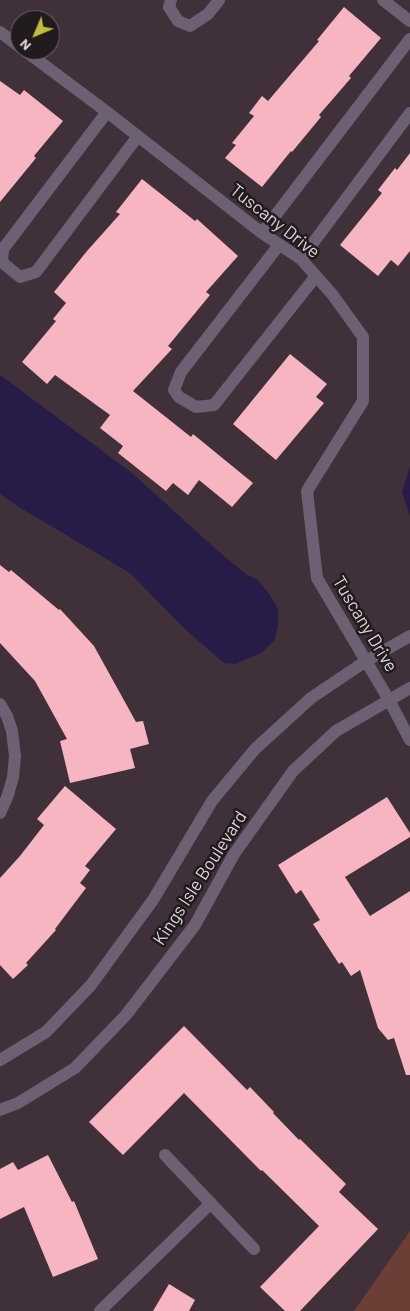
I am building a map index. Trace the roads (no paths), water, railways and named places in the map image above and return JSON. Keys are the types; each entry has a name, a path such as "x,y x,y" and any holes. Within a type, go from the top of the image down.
{"street":[{"path":"171,0 169,7 178,21 190,26 208,14 219,0"},
{"path":"383,0 410,21"},
{"path":"262,233 410,39"},
{"name":"Tuscany Drive","path":"37,60 262,233 301,259 332,294 363,337 363,401 307,491 317,578 389,700 410,740"},
{"path":"107,112 3,249 2,262 20,277 36,272 138,136"},
{"path":"301,259 410,113"},
{"path":"279,245 181,372 174,390 179,397 196,408 214,405 316,276"},
{"name":"Kings Isle Boulevard","path":"0,1060 46,1032 91,985 153,900 212,801 255,749 311,698 366,661 410,636"},
{"name":"Kings Isle Boulevard","path":"0,1110 18,1103 75,1068 126,1015 195,925 234,854 293,771 336,731 410,688"},
{"path":"0,704 7,716 12,731 15,756 13,777 0,813"},
{"path":"165,1155 254,1249"},
{"path":"100,1311 211,1203"}]}
